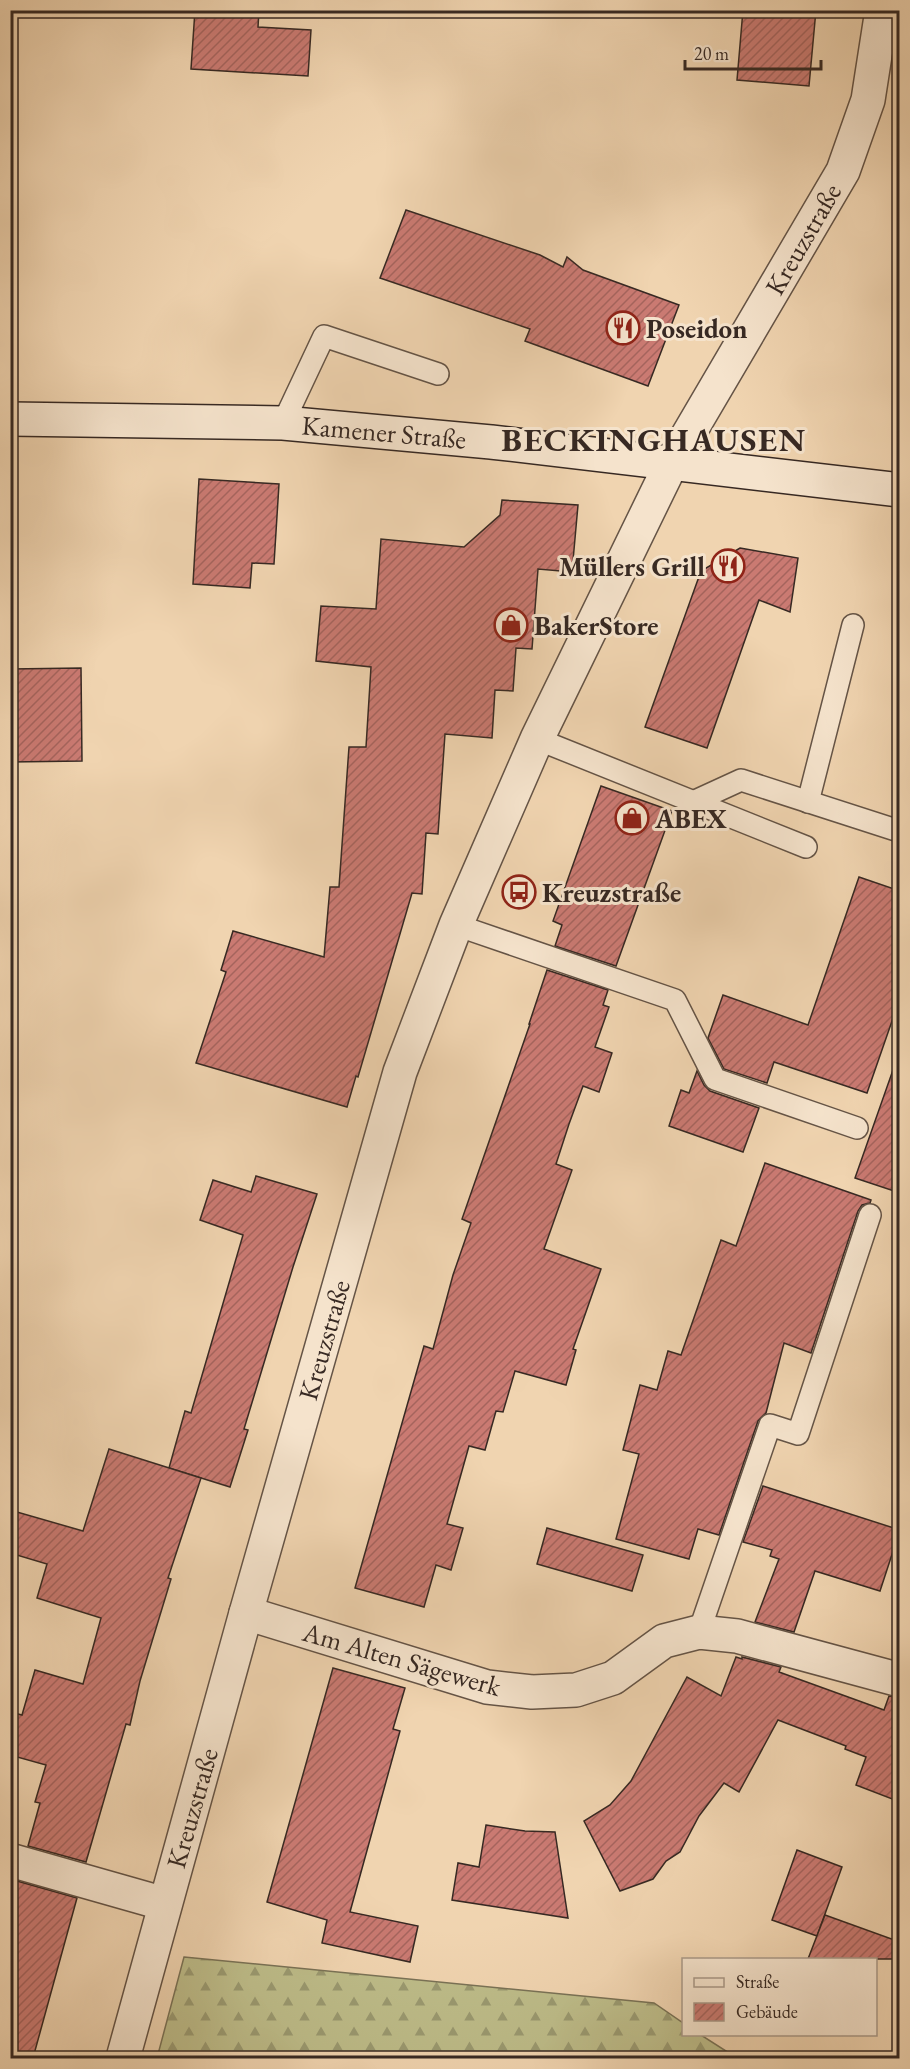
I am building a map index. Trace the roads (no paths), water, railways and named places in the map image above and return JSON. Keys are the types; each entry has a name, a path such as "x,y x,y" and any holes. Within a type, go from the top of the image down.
{"street":[{"name":"Kreuzstraße","path":"123,2058 400,1072 456,925 537,739 671,464 843,171 868,100 882,10"},
{"name":"Kamener Straße","path":"10,418 283,423 491,442 671,464 840,481 900,490"},
{"name":"Am Alten Sägewerk","path":"246,1614 487,1688 532,1692 576,1690 613,1678 664,1641 699,1632 737,1636 900,1680"},
{"name":"Kreuzstraße","path":"10,1860 165,1904"}],"lane":[{"path":"283,423 324,336 438,374"},
{"path":"808,802 853,625"},
{"path":"537,739 806,847"},
{"path":"693,802 741,780 899,831"},
{"path":"456,925 675,1000 715,1079 857,1128"},
{"path":"699,1632 770,1425 798,1434 870,1215"}],"place":[{"name":"Poseidon","path":"623,328"},
{"name":"Müllers Grill","path":"728,566"},
{"name":"BakerStore","path":"511,625"},
{"name":"ABEX","path":"632,818"},
{"name":"Kreuzstraße","path":"519,892"}],"district":[{"name":"BECKINGHAUSEN","path":"654,439"}]}
